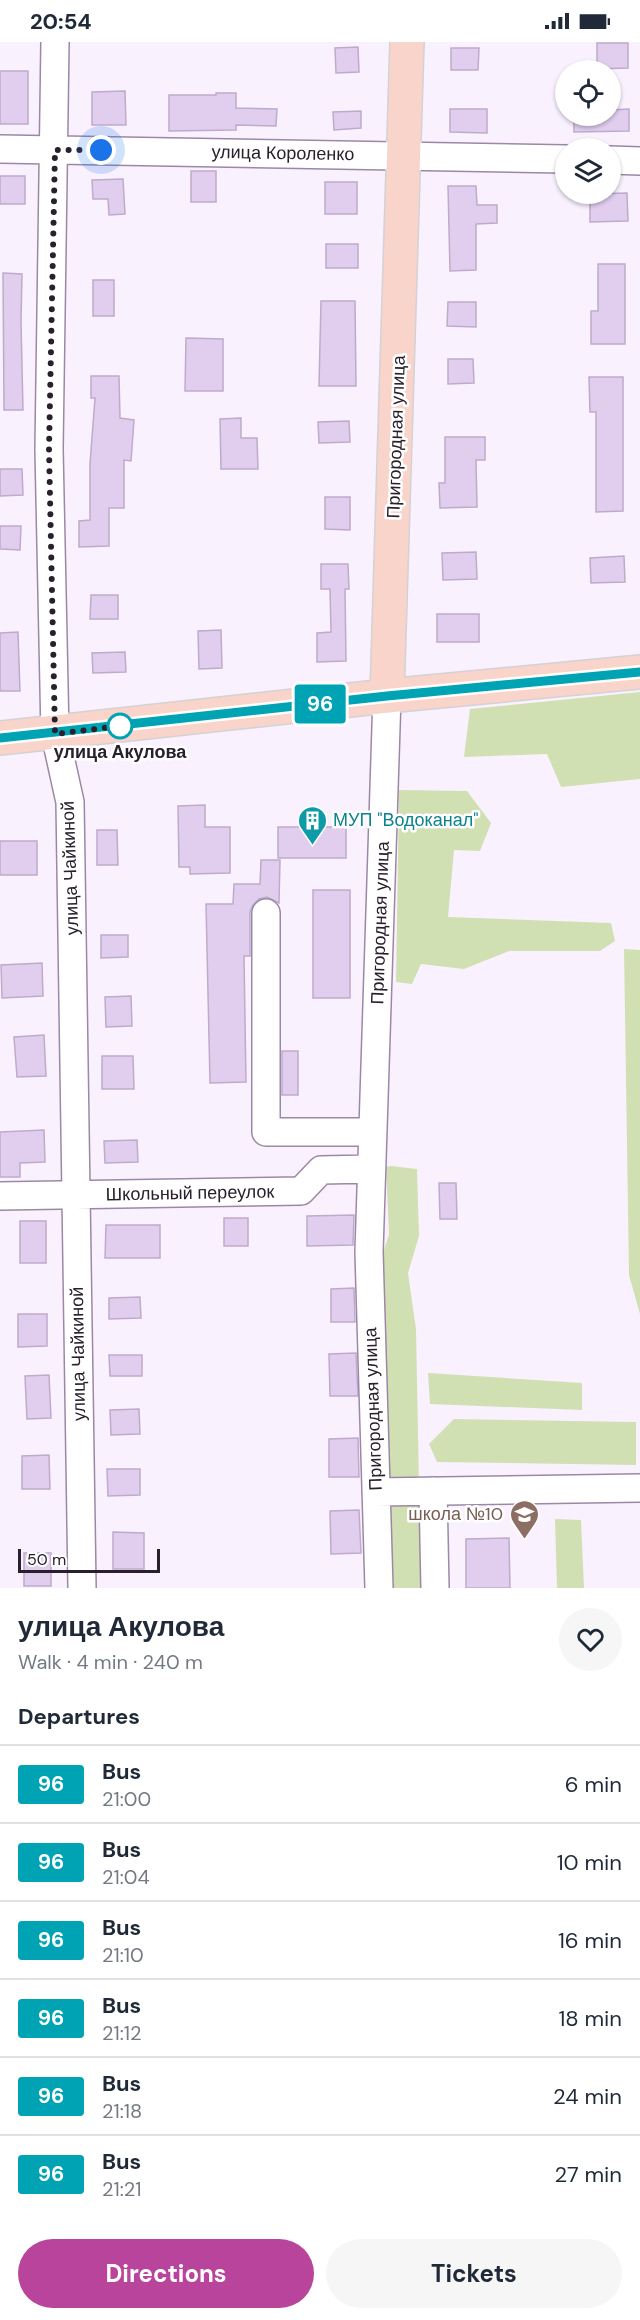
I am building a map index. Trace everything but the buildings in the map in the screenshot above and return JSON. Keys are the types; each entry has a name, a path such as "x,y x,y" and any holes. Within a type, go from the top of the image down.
{"main road":[{"name":"Пригородная улица","path":"387,696 407,42"},
{"path":"0,738 55,734 387,696 640,672"}],"street":[{"name":"улица Чайкиной","path":"55,42 49,449 55,734 70,802 82,1588"},
{"name":"улица Короленко","path":"0,149 555,159"},
{"path":"621,160 640,161"},
{"name":"Пригородная улица","path":"379,1588 369,1252 387,696"},
{"path":"266,913 266,1132 373,1132"},
{"name":"Школьный переулок","path":"0,1196 301,1191 321,1170 372,1169"},
{"path":"376,1492 640,1488"},
{"path":"433,1491 435,1588"}],"green space":[{"path":"640,692 640,779 561,787 547,754 464,757 470,709"},
{"path":"399,790 467,791 491,823 480,851 454,850 448,917 611,923 615,941 600,951 509,951 464,969 421,964 412,984 396,982"},
{"path":"624,949 640,950 640,1314 629,1275"},
{"path":"386,1167 417,1169 419,1236 408,1273 416,1329 421,1588 386,1588 381,1260 389,1234"},
{"path":"428,1373 582,1383 582,1410 430,1404"},
{"path":"454,1419 636,1422 636,1465 437,1462 429,1444"},
{"path":"555,1519 581,1520 584,1588 557,1588"}],"bus line":[{"name":"96","path":"0,738 55,734 387,696 640,672"}],"place":[{"name":"улица Акулова","path":"120,726"},
{"name":"МУП \"Водоканал\"","path":"312,846"},
{"name":"школа №10","path":"524,1540"}],"route":[{"path":"101,150 55,150 49,449 55,734 120,726"}]}
